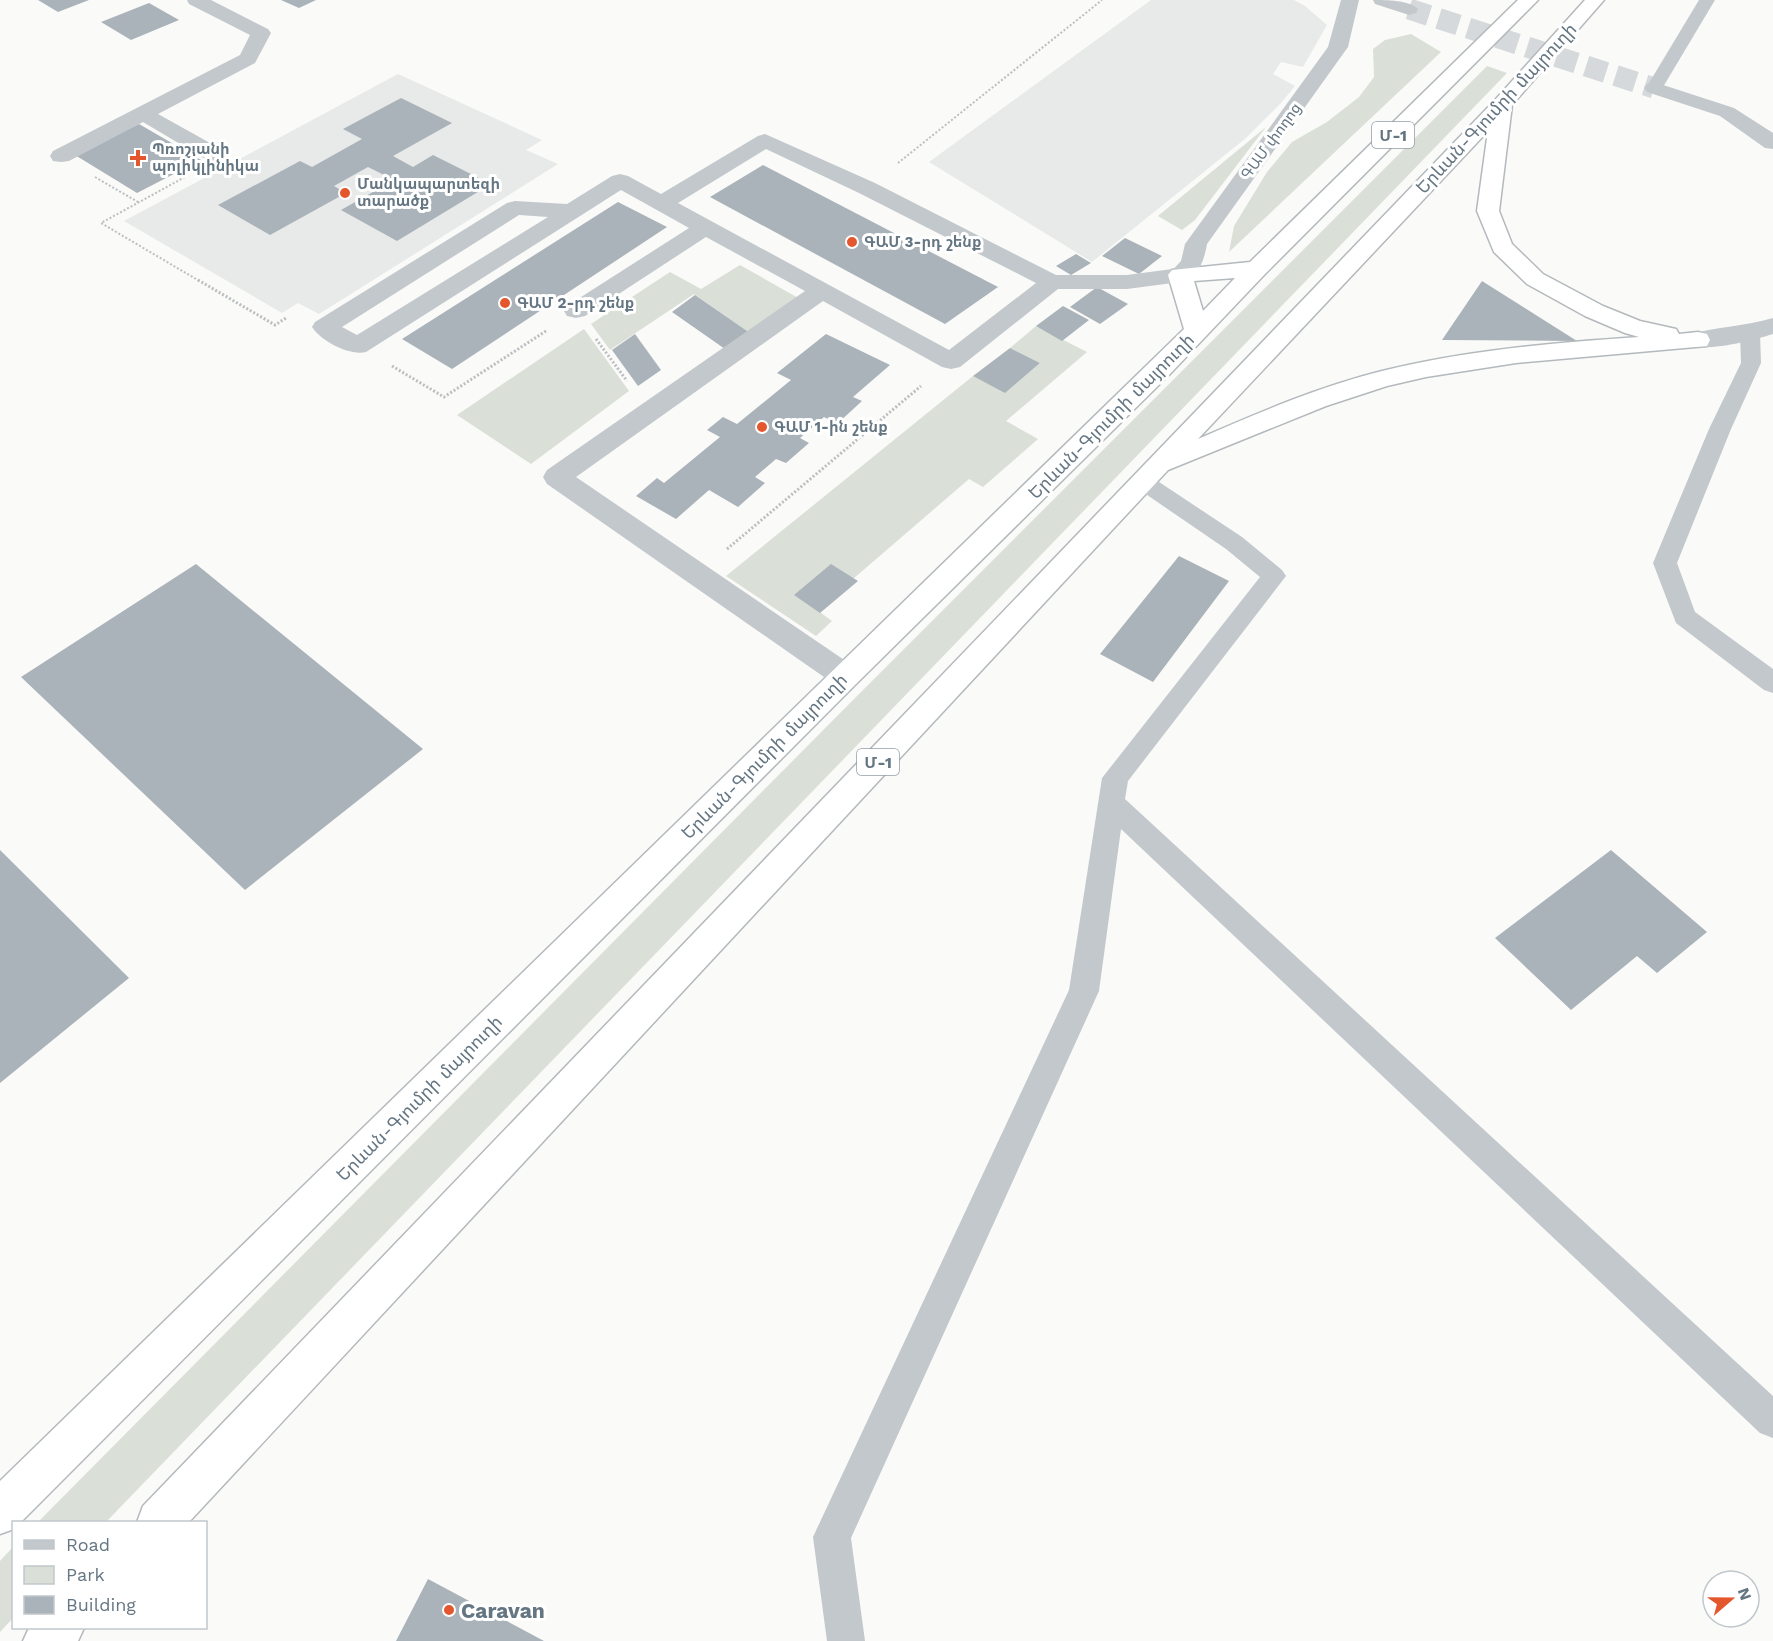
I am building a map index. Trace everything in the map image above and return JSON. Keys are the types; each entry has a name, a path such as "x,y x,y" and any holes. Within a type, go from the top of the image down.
{"highway":[{"name":"Երևան-Գյումրի մայրուղի","path":"0,1512 844,676 1197,331 1528,0"},
{"name":"Երևան-Գյումրի մայրուղի","path":"160,1521 1149,473 1502,104 1595,0"},
{"path":"1502,104 1488,211 1502,247 1535,279 1594,311 1634,328 1698,340"},
{"path":"1197,331 1180,275 1257,269"},
{"path":"1149,473 1339,392 1437,367 1502,356 1698,340"},
{"path":"47,1641 59,1629"}],"street":[{"path":"61,156 248,59 261,33 196,0"},
{"name":"ԳԱՄ փողոց","path":"1180,275 1192,263 1196,244 1338,47 1350,0"},
{"path":"1382,0 1409,9"},
{"path":"1654,88 1727,112 1773,143"},
{"path":"144,114 220,158"},
{"path":"663,203 765,141 867,188 1052,282 1127,282 1180,275"},
{"path":"568,212 515,208 324,327 357,346 620,180 951,361 1052,282"},
{"path":"576,311 705,228"},
{"path":"821,291 557,477 699,573 844,676"},
{"path":"1698,340 1762,330"}],"lane":[{"path":"1654,88 1707,0"},
{"path":"1762,330 1751,363 1720,429 1665,563 1685,617 1773,683"},
{"path":"846,1641 832,1537 1084,991 1115,778 1274,576 1149,473"},
{"path":"1112,803 1773,1420"}],"path":[{"path":"867,188 1102,0"},
{"path":"61,156 138,203"},
{"path":"220,158 101,223 275,325 297,311 324,327"},
{"path":"357,346 444,397 576,311 649,411"},
{"path":"699,573 951,361"}],"shaded area":[{"path":"1151,0 1294,0 1305,6 1327,25 1303,67 1281,62 1273,74 1295,86 1281,103 1246,138 1092,262 929,162"},
{"name":"Մանկապարտեզի տարածք","path":"398,74 542,140 526,150 558,164 319,314 298,303 282,313 124,221"}],"green space":[{"path":"1411,34 1441,52 1229,252 1234,226 1267,172 1292,142 1327,122 1359,97 1374,77 1373,49 1385,40"},
{"path":"1487,66 1507,73 107,1521 39,1521 859,694"},
{"path":"1266,127 1195,220 1182,230 1158,216"},
{"path":"740,265 800,299 750,333 694,294 610,350 591,324 670,272 701,289"},
{"path":"1036,326 1087,352 1006,421 1038,439 983,487 969,479 817,610 832,621 816,636 726,576 973,376 1005,392 1040,363 1010,348"},
{"path":"584,329 629,391 531,464 457,415"},
{"path":"12,1548 12,1619 0,1632 0,1561"}],"building":[{"path":"38,0 89,0 58,12"},
{"path":"281,0 316,0 299,8"},
{"path":"149,3 179,20 131,40 101,22"},
{"path":"401,98 452,123 393,156 413,167 433,155 491,184 397,241 341,210 394,180 368,167 334,186 346,193 270,235 218,205 300,161 312,167 362,139 343,129"},
{"name":"Պռոշյանի պոլիկլինիկա","path":"139,124 201,160 137,193 75,155"},
{"name":"ԳԱՄ 3-րդ շենք","path":"763,165 998,287 945,324 710,197"},
{"name":"ԳԱՄ 2-րդ շենք","path":"618,202 667,227 452,369 402,339"},
{"path":"1125,238 1162,256 1139,274 1102,256"},
{"path":"1076,254 1091,263 1071,275 1056,266"},
{"path":"1482,281 1577,341 1442,340"},
{"path":"1097,287 1128,304 1100,324 1070,307"},
{"path":"695,295 750,333 725,349 672,312"},
{"path":"1063,306 1089,320 1062,341 1036,326"},
{"path":"635,334 661,370 638,386 612,350"},
{"name":"ԳԱՄ 1-ին շենք","path":"826,334 890,365 853,397 862,401 837,424 824,417 800,438 809,443 786,463 776,459 755,477 765,483 738,507 709,490 676,519 636,496 657,478 664,483 720,437 707,430 723,417 737,424 791,380 777,373"},
{"path":"1010,348 1040,363 1005,393 973,376"},
{"path":"1179,556 1229,581 1153,682 1100,654"},
{"path":"196,564 423,749 245,890 21,677"},
{"path":"831,564 858,581 820,613 794,595"},
{"path":"0,850 129,978 0,1083"},
{"path":"1611,850 1707,932 1657,973 1637,956 1571,1010 1495,938"},
{"name":"Caravan","path":"428,1579 544,1641 396,1641"}],"tunnel":[{"path":"1409,9 1654,88"}],"place":[{"name":"Պռոշյանի պոլիկլինիկա","path":"138,158"},
{"name":"Մանկապարտեզի տարածք","path":"345,193"},
{"name":"ԳԱՄ 3-րդ շենք","path":"852,242"},
{"name":"ԳԱՄ 2-րդ շենք","path":"505,303"},
{"name":"ԳԱՄ 1-ին շենք","path":"762,427"},
{"name":"Caravan","path":"449,1610"}]}
